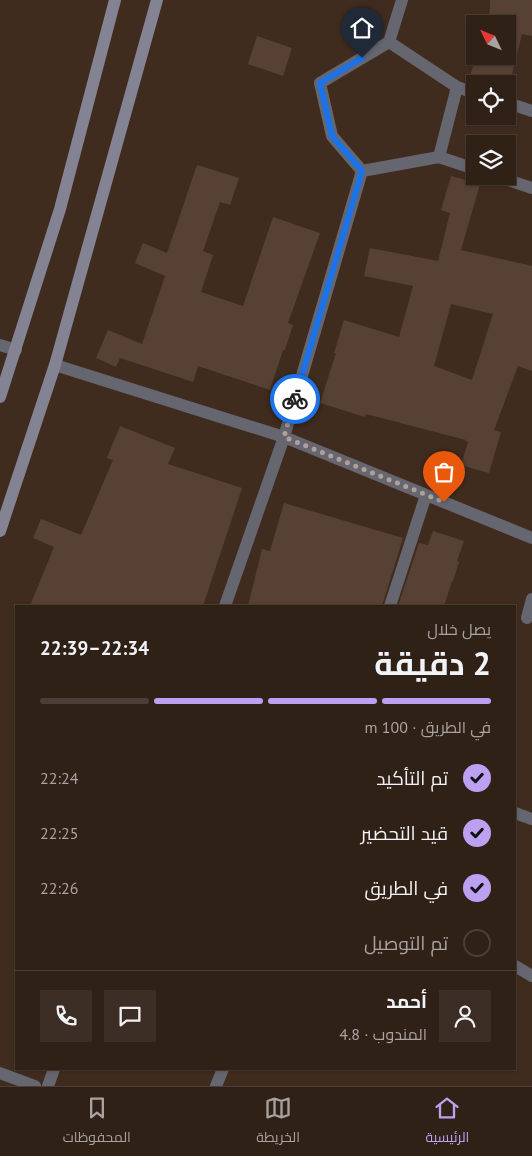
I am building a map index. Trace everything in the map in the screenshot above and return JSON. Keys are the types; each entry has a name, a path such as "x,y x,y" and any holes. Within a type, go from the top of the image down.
{"main road":[{"path":"0,397 3,378 16,350 60,209 115,0"},
{"path":"0,531 55,365 157,0"}],"street":[{"path":"362,171 332,136 320,83 390,42 402,0"},
{"path":"390,42 457,87 466,90"},
{"path":"439,157 457,87"},
{"path":"516,106 532,111"},
{"path":"362,171 439,157 466,166"},
{"path":"226,605 284,437 362,171"},
{"path":"516,183 532,188"},
{"path":"0,345 16,350"},
{"path":"55,365 284,437 532,538"},
{"path":"390,605 426,495"},
{"path":"527,618 532,599"},
{"path":"516,813 532,819"},
{"path":"516,967 532,976"},
{"path":"48,1086 54,1070"},
{"path":"216,1086 223,1070"},
{"path":"0,1073 35,1086"}],"building":[{"path":"490,0 532,0 532,36 522,34 516,58 516,15 489,15"},
{"path":"257,36 292,48 283,76 248,64"},
{"path":"473,65 514,65 512,75 470,75"},
{"path":"197,165 239,178 230,205 220,202 203,251 213,255 201,292 243,306 273,217 320,233 288,323 293,325 270,390 198,366 193,382 120,358 116,367 96,358 108,330 142,344 165,276 135,263 143,243 167,253"},
{"path":"451,176 466,180 466,185 480,185 461,250 532,266 532,371 518,366 494,430 501,432 489,473 461,465 468,442 466,440 366,414 365,417 320,403 344,320 399,337 413,286 364,276 370,248 438,261 450,213 441,210","holes":["451,304 493,314 472,380 434,366"]},
{"path":"120,426 175,448 168,464 242,488 203,605 30,605 54,547 33,538 41,519 81,535 113,460 107,458"},
{"path":"284,503 403,538 382,605 248,605 262,549 270,551"},
{"path":"433,531 464,541 444,605 398,605 419,543 428,545"}],"way so far":[{"path":"295,399 284,437 444,502"}],"route":[{"path":"295,399 362,171 332,136 320,83 362,58"}]}
